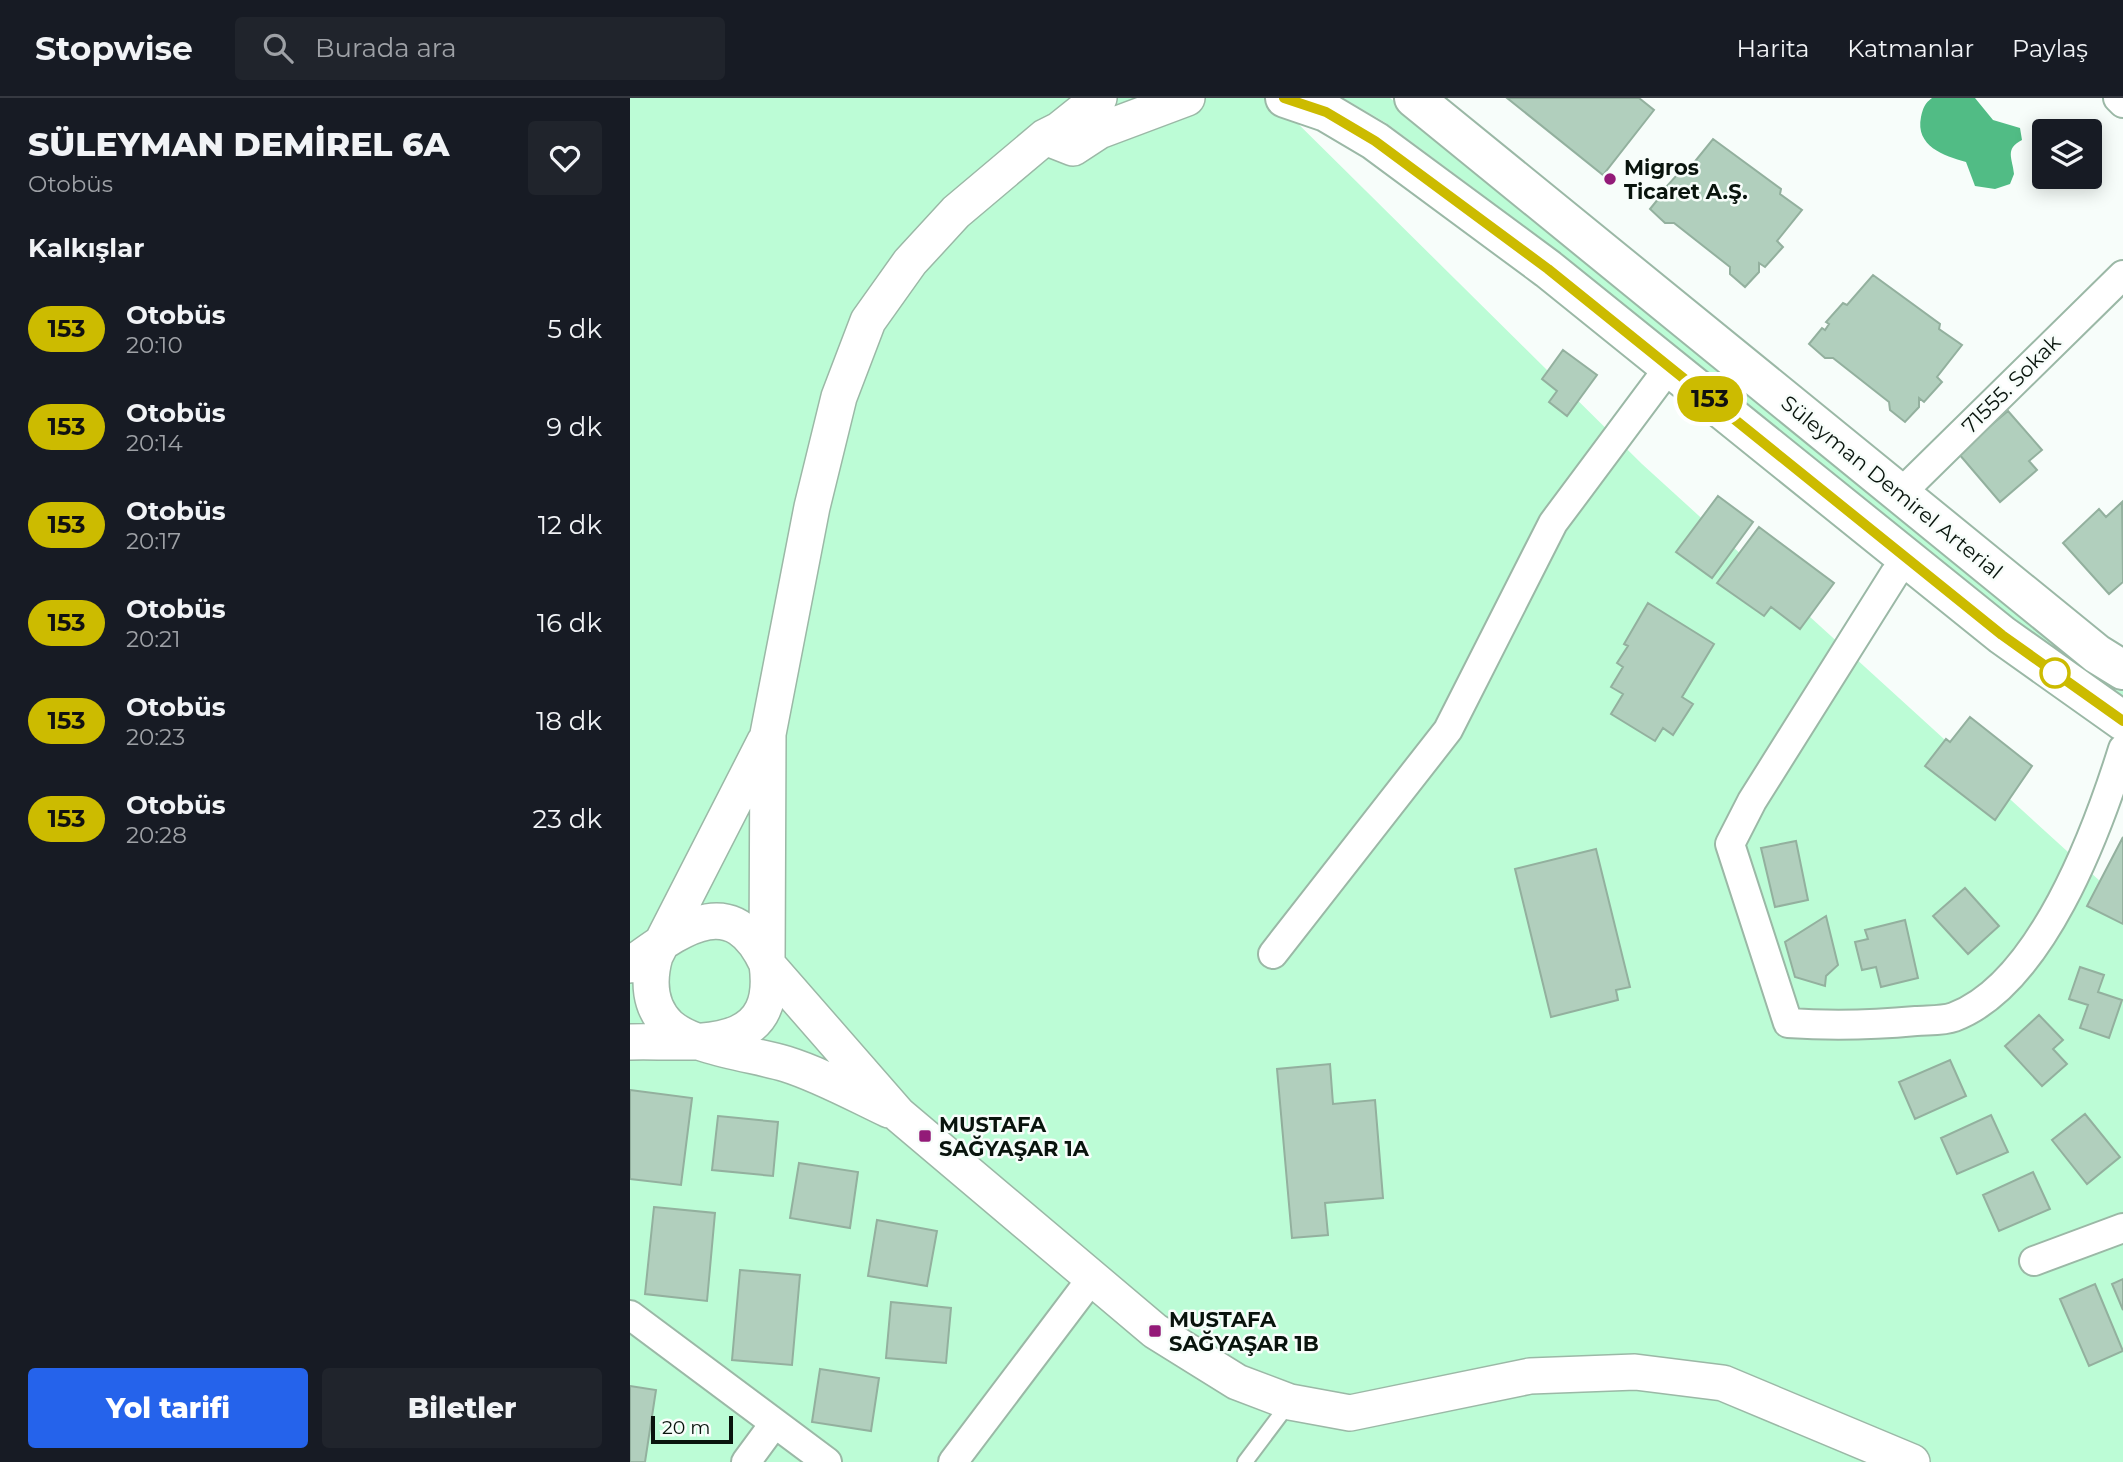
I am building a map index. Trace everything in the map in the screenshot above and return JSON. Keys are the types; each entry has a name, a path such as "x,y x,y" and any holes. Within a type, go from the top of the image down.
{"main road":[{"path":"1284,98 1326,112 1375,141 1548,269 2002,635 2123,721"},
{"name":"Süleyman Demirel Arterial","path":"1414,98 2096,654 2123,670"},
{"path":"1437,98 1468,143"}],"street":[{"path":"1045,137 1073,148 1099,131 1187,98"},
{"path":"2118,98 2123,103"},
{"path":"630,1042 722,1040 741,1033 756,1020 766,1003 770,984 767,964 768,734 818,482 839,397 869,321 910,262 956,212 1045,137 1092,102"},
{"name":"71555. Sokak","path":"1900,494 2123,275"},
{"path":"1273,954 1448,730 1553,523 1670,366"},
{"path":"1908,558 1894,575 1810,707 1730,844 1788,1023 1855,1027 1952,1017 1985,1000 2020,967 2046,932 2102,811 2123,749"},
{"path":"768,734 655,956 650,974 651,993 657,1011 669,1025 685,1036 788,1065 898,1114"},
{"path":"630,965 665,940 696,923 714,921 731,925 747,934 760,947 767,964 898,1114 1155,1331 1237,1382 1290,1402 1350,1412 1530,1376 1635,1372 1723,1383 1912,1462"},
{"path":"2034,1261 2123,1228"},
{"path":"953,1462 1092,1278"},
{"path":"630,1315 827,1462"},
{"path":"746,1462 774,1424"}],"lane":[{"path":"1245,1462 1290,1402"}],"shaded area":[{"path":"630,98 1272,98 1642,464 2123,902 2123,1462 630,1462"},
{"path":"1343,98 1390,98 1657,321 2123,685 2123,698 2007,617 1475,189 1386,123"},
{"path":"1932,98 1975,98 1993,120 2020,128 2022,140 2016,143 2011,151 2014,174 2010,184 1995,189 1975,186 1966,162 1941,153 1927,142 1920,127 1921,117"}],"building":[{"path":"1507,98 1639,98 1654,110 1603,175"},
{"path":"1713,139 1781,189 1780,194 1802,210 1777,241 1783,247 1765,267 1759,263 1759,272 1745,287 1730,274 1730,267 1674,223 1665,223 1650,209 1663,193 1665,196 1670,188 1667,186 1684,167 1688,170"},
{"path":"1873,275 1940,324 1939,329 1962,345 1937,377 1942,382 1924,402 1919,398 1919,407 1905,422 1890,410 1889,402 1833,358 1825,358 1809,344 1822,328 1825,330 1829,324 1826,322 1843,303 1847,305"},
{"path":"1563,350 1597,375 1567,416 1549,402 1557,391 1542,379"},
{"path":"2008,411 2042,450 2029,461 2037,470 2000,502 1953,447 1985,420 1990,426"},
{"path":"1718,496 1753,522 1712,578 1676,552"},
{"path":"2122,502 2123,582 2109,594 2063,543 2099,509 2106,517"},
{"path":"1759,527 1834,583 1800,629 1771,607 1764,616 1717,583"},
{"path":"1648,603 1714,644 1682,697 1693,704 1673,735 1663,728 1655,741 1611,714 1623,694 1611,687 1623,667 1617,663 1628,646 1624,644"},
{"path":"1970,717 2032,766 1995,820 1925,766 1946,739 1950,742"},
{"path":"2123,837 2123,924 2087,906"},
{"path":"1796,841 1808,900 1775,907 1761,848"},
{"path":"1596,849 1630,987 1616,990 1618,1000 1551,1017 1515,869"},
{"path":"1965,888 1999,926 1968,954 1933,916"},
{"path":"1826,916 1838,965 1826,976 1825,986 1795,977 1785,942"},
{"path":"1905,920 1918,978 1881,987 1876,967 1862,970 1855,942 1868,939 1865,930"},
{"path":"2080,967 2104,975 2098,992 2122,1000 2109,1038 2080,1028 2088,1005 2069,999"},
{"path":"2039,1015 2063,1040 2053,1049 2067,1064 2042,1086 2005,1046"},
{"path":"1950,1060 1966,1096 1915,1119 1899,1082"},
{"path":"1330,1064 1333,1104 1375,1100 1383,1198 1325,1203 1328,1235 1292,1238 1277,1069"},
{"path":"630,1090 692,1098 681,1185 630,1179"},
{"path":"2085,1114 2120,1157 2087,1184 2052,1140"},
{"path":"1991,1115 2008,1152 1957,1174 1941,1138"},
{"path":"718,1116 778,1122 773,1176 712,1170"},
{"path":"799,1163 858,1172 850,1228 790,1218"},
{"path":"2033,1172 2050,1209 1999,1231 1983,1195"},
{"path":"654,1207 715,1213 707,1301 645,1294"},
{"path":"877,1220 937,1231 927,1286 868,1276"},
{"path":"740,1270 800,1275 792,1365 732,1360"},
{"path":"2123,1279 2123,1310 2112,1284"},
{"path":"2095,1284 2123,1351 2089,1366 2060,1299"},
{"path":"891,1302 951,1308 946,1363 886,1358"},
{"path":"820,1369 879,1378 871,1431 812,1422"},
{"path":"630,1386 656,1390 645,1462 630,1462"}],"bus line":[{"name":"153","path":"1284,98 1326,112 1375,141 1548,269 2002,635 2123,721"}],"place":[{"name":"Migros Ticaret A.Ş.","path":"1610,179"},
{"name":"MUSTAFA SAĞYAŞAR 1A","path":"925,1136"},
{"name":"MUSTAFA SAĞYAŞAR 1B","path":"1155,1331"}]}
